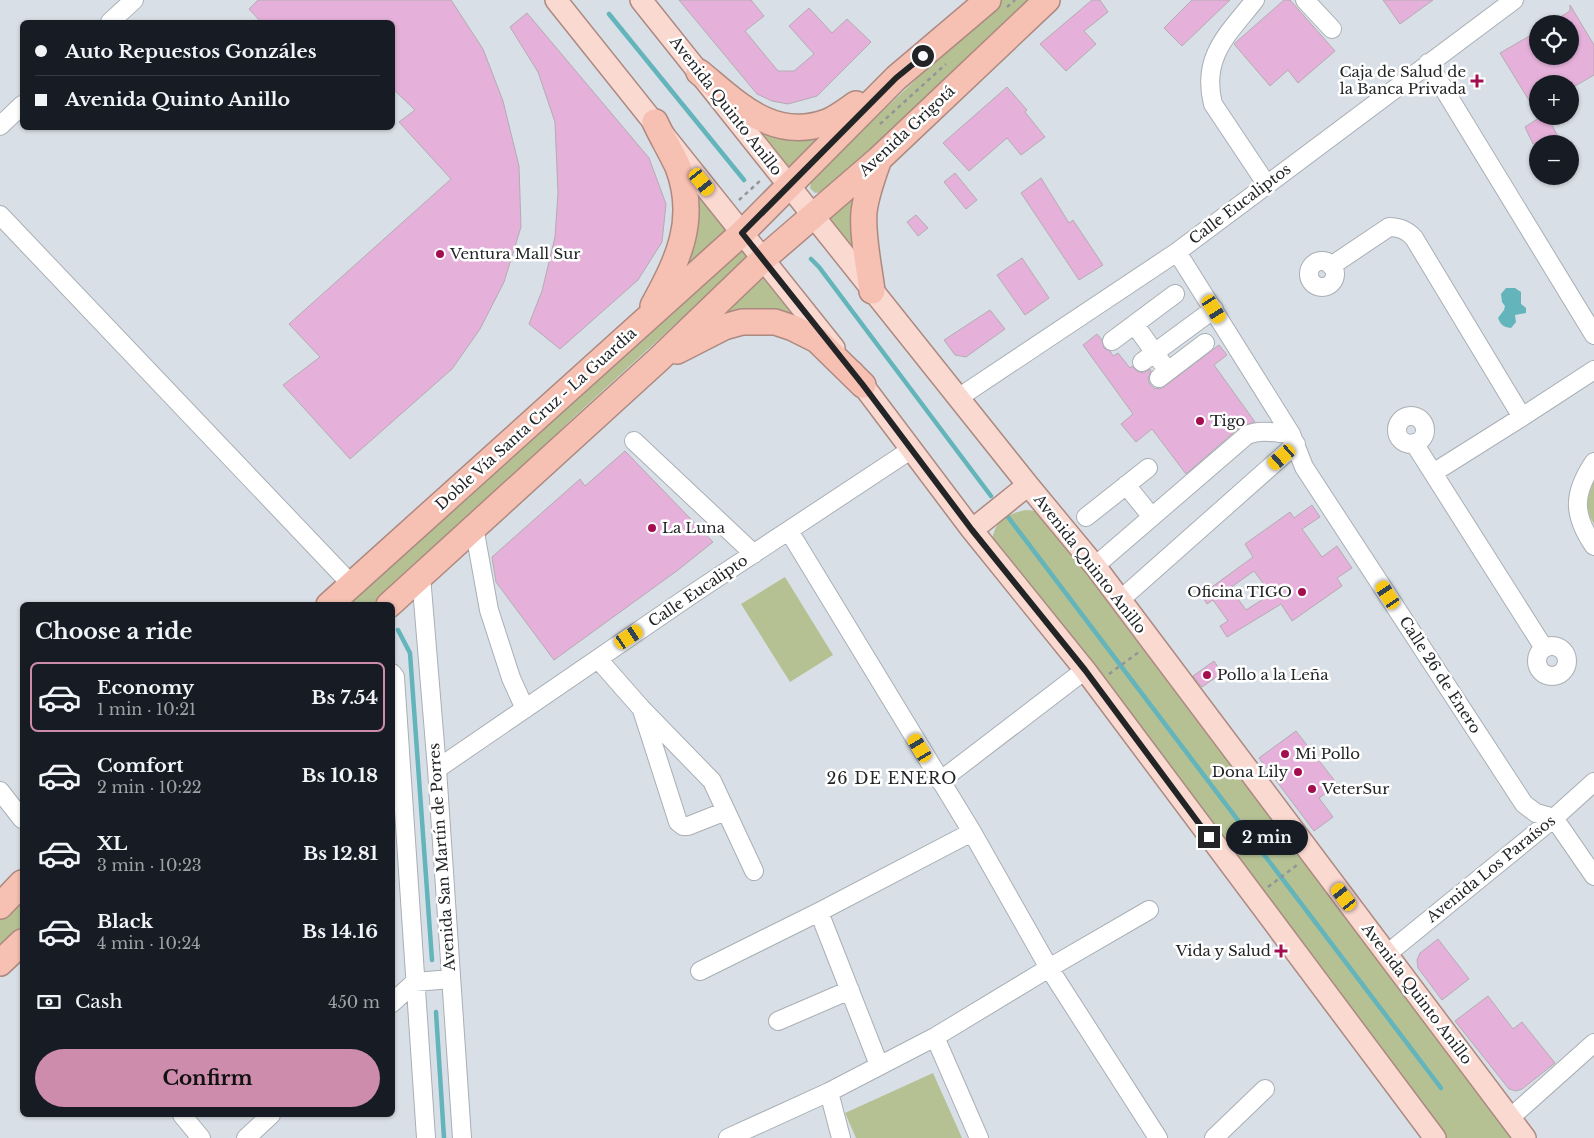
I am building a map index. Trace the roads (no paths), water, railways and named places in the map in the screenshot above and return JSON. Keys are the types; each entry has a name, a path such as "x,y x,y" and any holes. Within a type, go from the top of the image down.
{"highway":[{"name":"Avenida Grigotá","path":"763,259 879,159 1047,0"},
{"path":"698,72 760,119 777,126 792,128 812,126 828,122 896,78 995,7"},
{"path":"742,233 896,78"},
{"path":"644,322 666,282 678,254 686,226 686,198 678,167 655,122"},
{"path":"872,291 864,212 866,198 879,159"},
{"name":"Doble Vía Santa Cruz - La Guardia","path":"332,602 742,233"},
{"path":"392,602 659,359 763,259"},
{"path":"659,359 724,327 742,322 775,322 793,328 817,340 863,385"},
{"path":"0,906 20,886"},
{"path":"0,963 20,944"}],"main road":[{"path":"556,0 863,385 972,530 1085,670 1434,1138"},
{"name":"Avenida Quinto Anillo","path":"641,0 872,291 1095,566 1525,1138"},
{"path":"972,530 1028,485"}],"street":[{"path":"112,20 134,0"},
{"path":"1255,0 1215,52 1210,72 1209,90 1213,104 1266,184"},
{"path":"1304,0 1332,29"},
{"name":"Calle Eucaliptos","path":"958,398 1177,252 1514,0"},
{"path":"1428,63 1594,335"},
{"path":"0,126 20,107"},
{"path":"0,215 352,585"},
{"path":"1331,266 1389,227 1398,227 1407,231 1414,238 1522,417"},
{"name":"Calle 26 de Enero","path":"1177,252 1293,439 1304,467 1524,804 1536,813 1554,818"},
{"path":"1112,341 1175,294"},
{"path":"1148,357 1214,309"},
{"path":"1134,325 1148,357 1163,374 1205,343"},
{"path":"1433,473 1594,370"},
{"path":"1095,566 1247,435 1254,432 1262,432 1293,439"},
{"path":"1120,600 1293,439"},
{"path":"634,441 754,554"},
{"path":"1414,443 1544,648"},
{"name":"Calle Eucalipto","path":"436,769 912,449"},
{"path":"1594,462 1580,485 1577,509 1580,520 1594,546"},
{"path":"1086,517 1148,468"},
{"path":"1126,485 1152,517"},
{"path":"474,527 489,610 508,670 525,709"},
{"path":"789,531 972,832 1049,968 1158,1138"},
{"name":"Avenida San Martín de Porres","path":"421,576 462,1138"},
{"path":"598,659 641,708 712,781 754,872"},
{"path":"940,781 1085,670"},
{"path":"395,677 426,1138"},
{"path":"641,708 678,822 683,826 688,826 726,811"},
{"name":"Avenida Los Paraísos","path":"1387,954 1554,818 1594,782"},
{"path":"0,791 20,816"},
{"path":"1554,818 1594,876"},
{"path":"700,971 819,912 972,832"},
{"path":"728,1138 829,1092 934,1037 1148,910"},
{"path":"819,912 879,1065"},
{"path":"395,1000 415,982 451,979"},
{"path":"778,1020 850,990"},
{"path":"934,1037 979,1138"},
{"path":"1510,1118 1594,1042"},
{"path":"1214,1138 1265,1089"},
{"path":"829,1092 841,1138"},
{"path":"184,1117 201,1138"},
{"path":"246,1138 269,1117"}],"water":[{"path":"1506,288 1515,288 1521,292 1521,304 1526,308 1526,313 1515,315 1516,322 1511,328 1503,325 1498,318 1504,310 1505,306 1502,302 1501,294"}],"waterway":[{"path":"609,14 744,180"},
{"path":"811,259 819,267 991,496"},
{"path":"1008,517 1441,1088"},
{"path":"398,630 410,653 432,960"},
{"path":"436,1012 444,1138"}],"place":[{"name":"Caja de Salud de la Banca Privada","path":"1477,81"},
{"name":"Ventura Mall Sur","path":"440,254"},
{"name":"Tigo","path":"1200,421"},
{"name":"La Luna","path":"652,528"},
{"name":"Oficina TIGO","path":"1302,592"},
{"name":"Pollo a la Leña","path":"1207,675"},
{"name":"Mi Pollo","path":"1285,754"},
{"name":"Dona Lily","path":"1298,772"},
{"name":"VeterSur","path":"1312,789"},
{"name":"Vida y Salud","path":"1281,951"}],"district":[{"name":"26 DE ENERO","path":"892,778"}]}
